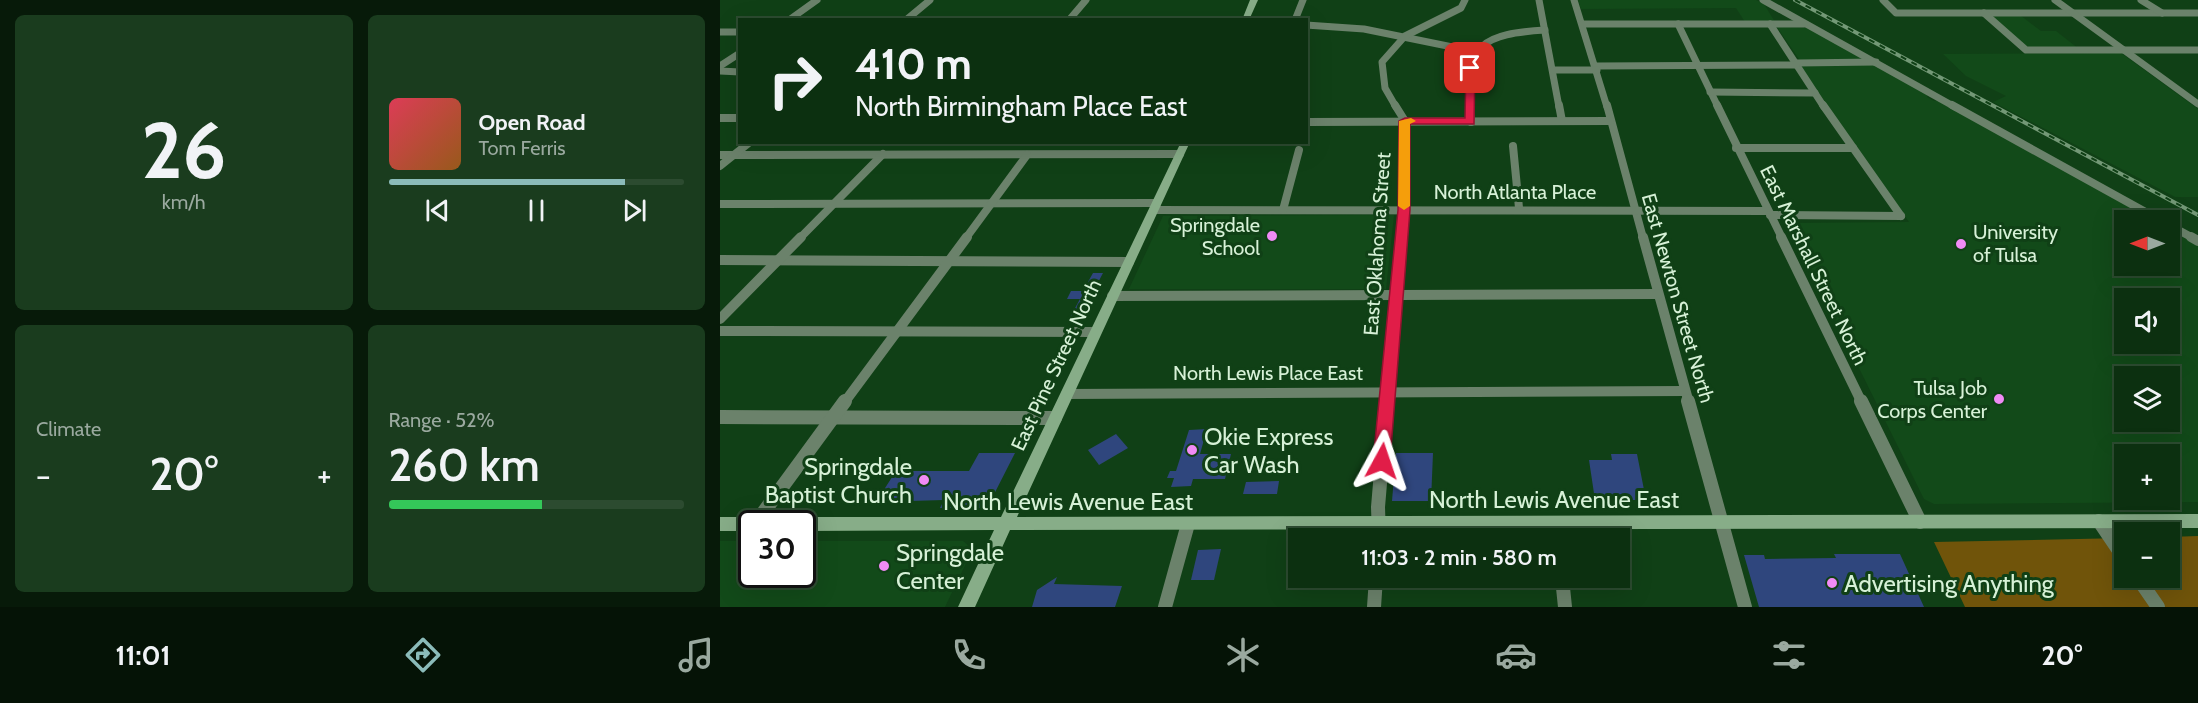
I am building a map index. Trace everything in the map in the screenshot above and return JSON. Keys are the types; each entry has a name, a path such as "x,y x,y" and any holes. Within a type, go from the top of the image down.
{"main road":[{"path":"1246,18 1254,0"},
{"name":"East Pine Street North","path":"966,607 1185,144"},
{"name":"North Lewis Avenue East","path":"1618,528 1722,523 2198,521"},
{"path":"720,524 738,524"},
{"name":"North Lewis Avenue East","path":"816,524 1188,524 1297,528"}],"street":[{"path":"792,18 817,0"},
{"path":"908,18 930,0"},
{"path":"1071,18 1086,0"},
{"path":"1296,18 1302,0"},
{"path":"1405,121 1385,88 1382,62 1405,36 1461,8 1465,0"},
{"path":"1539,0 1562,122"},
{"name":"East Newton Street North","path":"1574,0 1596,68 1745,607"},
{"path":"1763,0 2142,210"},
{"path":"1883,0 1896,14 2198,13"},
{"path":"2055,0 2198,104"},
{"path":"2141,0 2162,13"},
{"path":"1983,12 2026,50 2198,50"},
{"path":"1583,24 1808,24"},
{"name":"East Marshall Street North","path":"1678,24 1920,522"},
{"path":"1770,24 1853,148"},
{"path":"1308,25 1350,27 1477,52"},
{"path":"1471,122 1470,63 1477,52 1486,44 1508,35 1545,30"},
{"path":"720,32 738,32"},
{"path":"720,66 738,53"},
{"path":"1553,70 1697,65 1877,63"},
{"path":"720,71 738,72"},
{"path":"1710,92 1815,93"},
{"path":"2183,93 2198,93"},
{"path":"720,118 738,118"},
{"name":"East Oklahoma Street","path":"1378,528 1404,210 1405,121"},
{"path":"1308,122 1610,122"},
{"path":"720,166 748,144"},
{"path":"1513,146 1519,208"},
{"path":"1737,148 1853,148"},
{"name":"North Atlanta Place","path":"720,204 992,203 1283,210 1519,208 1901,216 1853,148"},
{"path":"1283,210 1299,150"},
{"path":"720,319 883,154"},
{"path":"720,155 1180,154"},
{"path":"763,510 1027,155"},
{"path":"2180,231 2198,241"},
{"path":"720,260 1129,262"},
{"path":"1112,296 1658,294"},
{"path":"720,331 1095,332"},
{"name":"North Lewis Place East","path":"1066,394 1685,392"},
{"path":"720,417 1055,418"},
{"path":"2099,521 2114,543"},
{"path":"1165,607 1188,524"},
{"path":"1374,607 1375,588"},
{"path":"1563,588 1565,607"},
{"path":"2145,588 2158,607"}],"shaded area":[{"path":"1578,0 1756,0 1764,4 1775,22 1745,22 1736,8 1581,9"},
{"path":"1990,15 2020,15 2041,31 2056,31 2079,49 2031,48 2023,45"},
{"path":"1777,27 1809,28 1927,94 1927,97 1934,101 1939,100 2136,210 2114,210 2114,276 2180,276 2180,235 2198,245 2198,502 2180,502 2180,444 2114,444 2114,503 1934,504 1924,499 1787,223 1909,222 1800,66 1799,59"},
{"path":"2121,53 2198,109 2198,197 2175,197 1993,102 2006,96 1966,76 1943,54"},
{"name":"Springdale School","path":"1394,215 1386,289 1129,289 1163,216"},
{"path":"2198,536 2198,607 1965,607 1934,542 2114,538 2114,588 2180,588 2180,537"},
{"name":"Springdale Center","path":"720,541 738,541 738,588 816,588 816,541 963,541 970,547 969,557 945,607 720,607"}],"building":[{"path":"1093,273 1103,273 1079,319 1069,319 1080,299 1067,299 1071,291 1083,291"},
{"path":"1207,429 1200,454 1231,454 1225,479 1193,479 1191,486 1171,487 1174,478 1167,478 1170,471 1176,471 1189,430"},
{"path":"1116,434 1128,448 1099,465 1088,450"},
{"name":"Springdale Baptist Church","path":"979,453 1015,453 987,508 940,508 944,500 876,502 896,471 969,471"},
{"path":"1396,453 1433,453 1431,501 1392,501"},
{"path":"1611,454 1637,454 1646,500 1595,500 1589,460 1612,460"},
{"path":"1279,481 1277,494 1243,494 1246,482"},
{"path":"1221,549 1214,580 1191,580 1198,550"},
{"name":"Advertising Anything","path":"1834,554 1900,554 1924,607 1759,607 1744,555 1764,555 1765,559 1836,558"},
{"path":"1057,577 1054,584 1122,586 1115,607 1032,607 1037,590"}],"railway":[{"path":"1795,0 2198,215"}],"slow traffic":[{"path":"1404,206 1405,121 1411,121"}],"place":[{"name":"Springdale School","path":"1272,236"},
{"name":"University of Tulsa","path":"1961,244"},
{"name":"Tulsa Job Corps Center","path":"1999,399"},
{"name":"Okie Express Car Wash","path":"1192,450"},
{"name":"Springdale Baptist Church","path":"924,480"},
{"name":"Springdale Center","path":"884,566"},
{"name":"Advertising Anything","path":"1832,583"}],"route":[{"path":"1382,461 1404,210 1405,121 1471,122 1470,68"}]}
